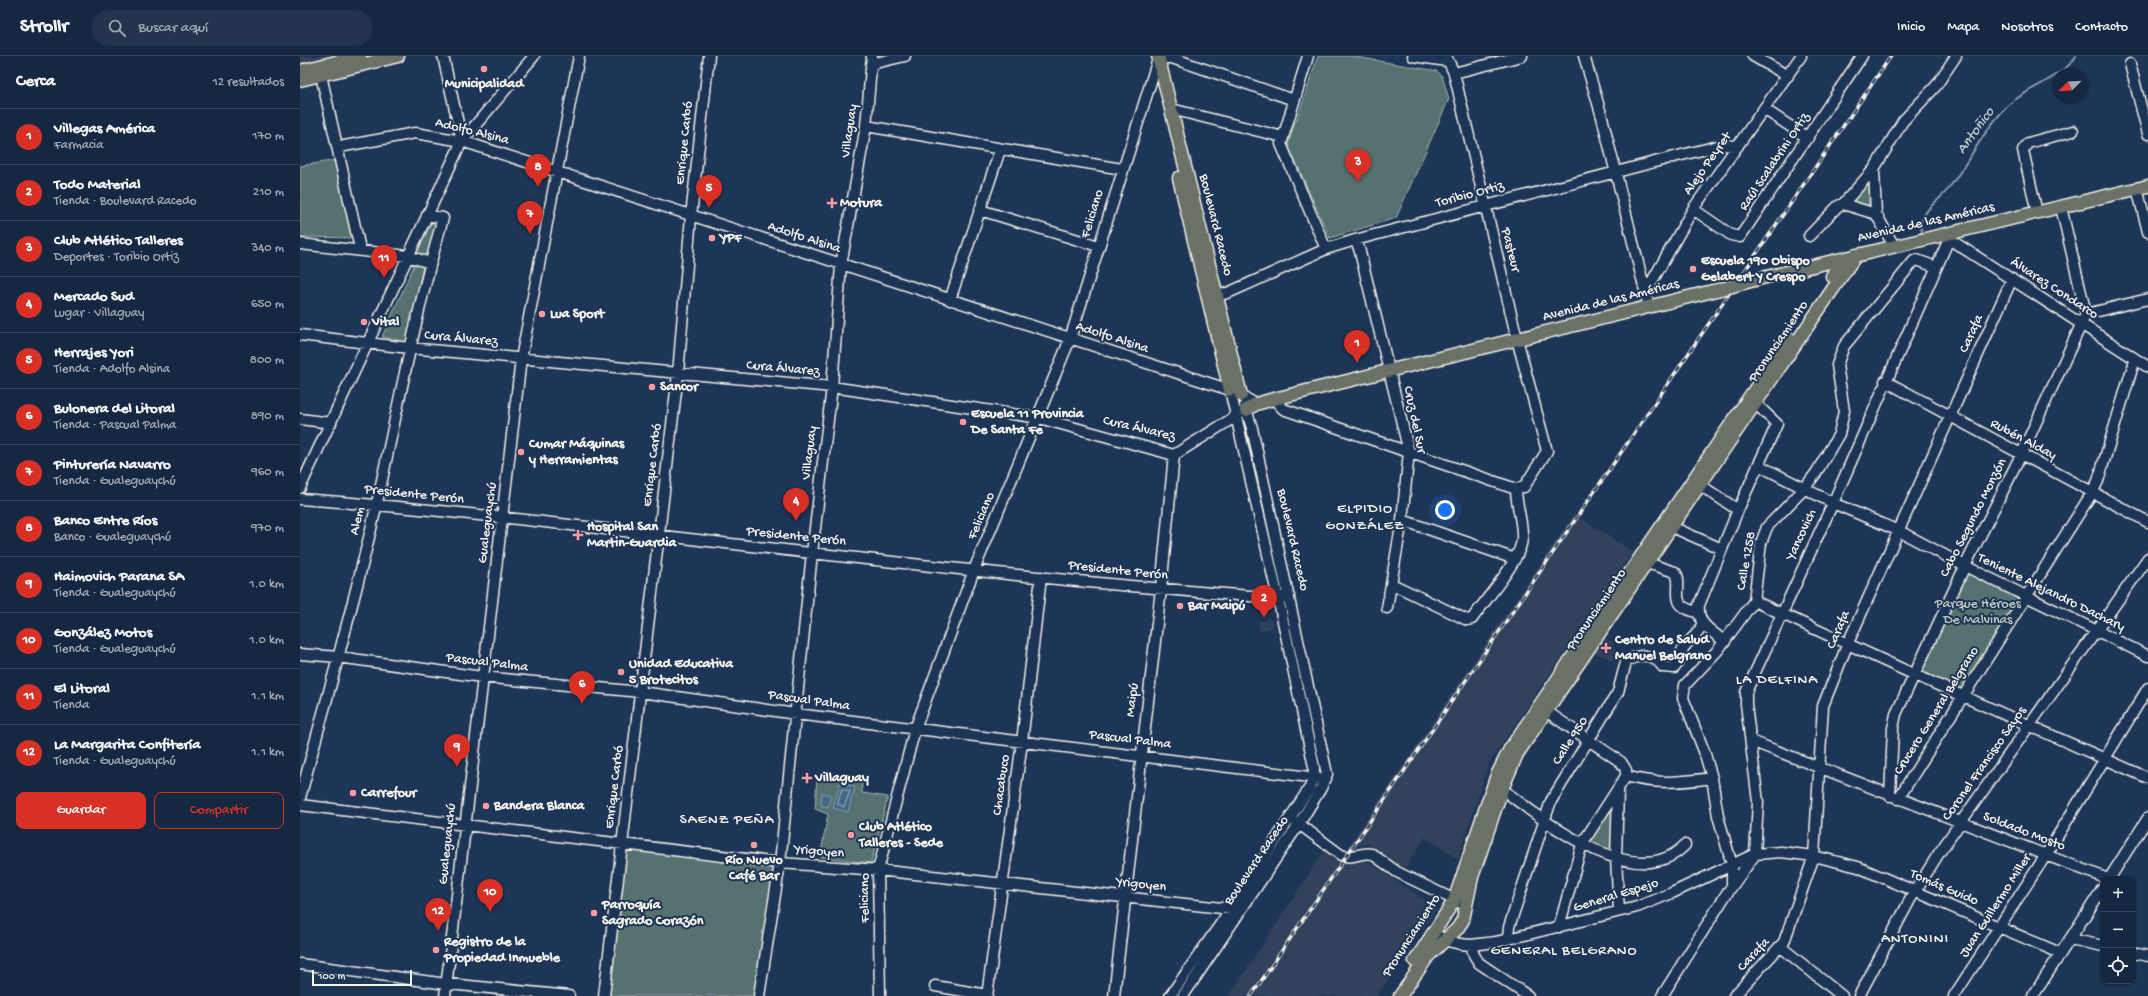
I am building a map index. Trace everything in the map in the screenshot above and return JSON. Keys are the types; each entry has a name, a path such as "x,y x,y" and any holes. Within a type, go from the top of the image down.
{"main road":[{"path":"300,71 360,56"},
{"path":"300,80 398,56"},
{"name":"Boulevard Racedo","path":"1156,56 1154,71 1235,392"},
{"name":"Boulevard Racedo","path":"1156,56 1171,109 1217,296 1235,392"},
{"name":"Avenida de las Américas","path":"1251,407 1274,399 1389,370 1843,258 1947,236 2143,187"},
{"name":"Pronunciamiento","path":"1391,996 1439,936 1460,925 1472,877 1502,789 1517,754 1856,255"},
{"name":"Pronunciamiento","path":"1400,996 1439,936 1454,901 1497,775 1510,749 1843,258"},
{"path":"1820,264 1824,272 1825,286"}],"street":[{"path":"443,56 462,141"},
{"path":"300,488 462,141 534,56"},
{"name":"Gualeguaychú","path":"445,996 464,825 521,359 579,56"},
{"name":"Enrique Carbó","path":"604,996 678,374 691,216 709,56"},
{"path":"872,60 905,56"},
{"path":"1156,56 1172,58 1294,100"},
{"path":"1308,56 1283,137 1282,149 1326,249"},
{"path":"1413,56 1446,58"},
{"path":"1584,56 1616,172 1649,307"},
{"path":"1753,56 1788,76"},
{"name":"Alejo Peyret","path":"1646,292 1693,209 1801,56"},
{"name":"Raúl Scalabrini Ortiz","path":"1693,209 1731,235 1740,237 1862,56"},
{"path":"1810,236 1838,206 1843,204 1874,169 1904,121 1936,86 1956,56"},
{"path":"1454,73 1515,57"},
{"name":"Pasteur","path":"1446,58 1454,73 1517,339 1546,451 1524,487 1516,489"},
{"name":"Villaguay","path":"759,996 780,863 812,553 832,387 841,264 866,126 872,60"},
{"path":"2130,64 2148,134"},
{"name":"Feliciano","path":"880,996 878,870 915,728 974,570 1070,339 1122,169 1154,71"},
{"path":"321,75 339,147 360,249"},
{"path":"1171,109 1283,137"},
{"path":"1764,109 1808,138"},
{"path":"866,126 1000,150 1122,169"},
{"path":"2036,213 2023,150 2024,146 2028,143 2073,131"},
{"name":"Adolfo Alsina","path":"339,147 415,133 462,141 1235,392 1251,407"},
{"name":"Toribio Ortiz","path":"1217,296 1230,292 1326,249 1355,240 1616,172 1722,146 1738,146"},
{"path":"950,300 1000,150"},
{"path":"1874,169 1876,214 1894,246"},
{"path":"2143,187 2148,232"},
{"path":"1843,204 1876,214"},
{"path":"2061,207 2086,314 2148,299"},
{"path":"980,210 1098,246"},
{"name":"Alem","path":"300,798 377,504 409,348 443,218 427,215"},
{"name":"Yancovich","path":"1755,854 1758,802 1746,704 1746,692 1781,612 1833,504 1885,381 1936,267 1947,236"},
{"name":"Álvarez Condarco","path":"1947,236 2148,367"},
{"name":"Cruz del Sur","path":"1355,240 1409,452 1402,520 1387,608"},
{"path":"300,244 360,249 408,256 430,263"},
{"name":"Calle 1258","path":"1732,886 1732,865 1718,816 1712,778 1704,751 1683,698 1683,689 1692,677 1725,642 1754,601 1763,535 1770,522 1804,489 1833,446 1842,424 1844,411 1837,365 1844,346 1914,260 1936,267"},
{"name":"Carafa","path":"1734,996 1781,947 1814,856 1818,768 1823,706 1848,643 2012,279"},
{"name":"Cabo Segundo Monzón","path":"1894,798 1893,721 1913,674 1965,566 2022,455 2086,314"},
{"name":"Cura Álvarez","path":"300,335 521,359 832,387 1038,418 1174,455 1251,407"},
{"name":"Crucero General Belgrano","path":"1894,798 2092,492 2098,480 2136,359"},
{"name":"Rubén Alday","path":"1885,381 2148,522"},
{"name":"Boulevard Racedo","path":"1183,996 1314,777 1314,767 1278,598 1236,417 1235,392"},
{"path":"1274,399 1278,406 1283,409 1516,489 1522,540 1515,559 1469,620 1392,584"},
{"path":"1725,642 1702,624 1699,613 1700,605 1738,510 1777,424 1756,404"},
{"name":"Boulevard Racedo","path":"1170,996 1299,824 1326,779 1326,765 1252,428 1251,407"},
{"path":"300,419 331,423"},
{"name":"Maipú","path":"1114,996 1127,898 1140,755 1161,589 1174,455"},
{"name":"Teniente Alejandro Dachary","path":"1758,465 1833,504 1899,531 1965,566 2148,656"},
{"path":"1700,485 1738,510"},
{"name":"Presidente Perón","path":"300,499 377,504 812,553 1161,589 1278,598 1289,596"},
{"path":"1402,520 1515,559"},
{"path":"1672,527 1722,549"},
{"name":"Coronel Francisco Sayos","path":"1860,996 1915,891 1960,823 2095,630 2148,558"},
{"path":"1647,563 1675,572 1678,578 1680,602 1682,606 1699,613"},
{"name":"Chacabuco","path":"987,995 1022,742 1041,577"},
{"path":"1754,601 1781,612 1913,674 2148,778"},
{"name":"Calle 950","path":"1508,939 1509,927 1543,820 1557,789 1618,692 1626,662 1646,655 1652,656 1663,667 1674,668 1680,660 1684,647 1699,632 1702,624"},
{"name":"Pascual Palma","path":"300,654 338,656 482,677 641,692 796,714 1326,779"},
{"name":"Juan Guillermo Miller","path":"1954,996 2046,855 2148,688"},
{"path":"1546,711 1621,762 1626,773 1639,780 1672,784 1712,778"},
{"name":"Soldado Mosto","path":"1751,741 1894,798 2100,876"},
{"path":"1559,927 1582,844 1618,790 1626,773"},
{"path":"1502,789 1543,820 1582,844 1616,859 1660,860 1676,854 1685,845"},
{"path":"1618,790 1616,859 1619,911"},
{"name":"Yrigoyen","path":"300,804 780,863 878,870 1127,898 1234,912"},
{"path":"1290,818 1341,855 1350,856 1367,853 1372,854 1397,872 1454,901 1466,905"},
{"path":"2110,876 2148,818"},
{"name":"General Espejo","path":"1439,936 1471,945 1508,939 1559,927 1654,901 1755,854 1781,852 1814,856"},
{"path":"1662,996 1732,886 1755,854"},
{"name":"Tomás Guido","path":"1814,856 1858,867 2001,926 2060,953"},
{"path":"2033,996 2100,893"},
{"path":"2070,939 2100,945"},
{"path":"1471,945 1474,955 1479,963 1528,996"},
{"path":"1781,947 1842,996"},
{"path":"2136,954 2148,956"},
{"path":"300,964 447,983 569,996"},
{"path":"935,986 987,995"}],"shaded area":[{"path":"300,56 331,56 300,64"},
{"path":"1574,514 1633,552 1489,763 1458,859 1425,837 1405,869 1368,844 1353,848 1349,845"},
{"path":"1271,619 1273,628 1260,631 1258,622"},
{"name":"Centro de Salud Manuel Belgrano","path":"1604,637 1613,642 1616,655 1613,661 1594,652"},
{"path":"1325,849 1345,862 1365,860 1437,908 1377,996 1229,996"}],"green space":[{"path":"1318,56 1350,56 1437,71 1442,76 1449,99 1396,218 1330,238 1288,145 1294,125 1293,123 1296,122"},
{"path":"337,160 353,238 300,237 300,166"},
{"path":"1870,179 1869,207 1850,202"},
{"path":"431,223 440,225 431,258 416,256"},
{"path":"415,263 423,266 406,342 382,337"},
{"name":"Parque Héroes De Malvinas","path":"1965,566 2026,596 1962,695 1913,674"},
{"name":"Club Atlético Talleres - Sede","path":"817,777 862,781 862,793 888,797 871,863 820,857 828,814 815,809"},
{"path":"1613,801 1613,843 1607,851 1589,841"},
{"path":"625,847 777,865 757,996 603,996"}],"water":[{"path":"840,783 855,787 848,812 833,808"},
{"path":"822,793 831,795 828,807 821,805"}],"waterway":[{"name":"Antoñico","path":"1922,235 1921,223 1924,215 1949,188 1994,121 2012,102 2064,70 2076,56"}],"railway":[{"path":"1251,996 1891,56"}],"place":[{"name":"Municipalidad","path":"484,69"},
{"name":"Club Atlético Talleres","path":"1358,182"},
{"name":"Banco Entre Ríos","path":"538,187"},
{"name":"Motura","path":"832,203"},
{"name":"Herrajes Yori","path":"709,208"},
{"name":"Pinturería Navarro","path":"530,234"},
{"name":"YPF","path":"712,238"},
{"name":"Escuela 190 Obispo Gelabert Y Crespo","path":"1693,269"},
{"name":"El Litoral","path":"384,278"},
{"name":"Lua Sport","path":"542,314"},
{"name":"Vital","path":"364,322"},
{"name":"Villegas América","path":"1357,363"},
{"name":"Sancor","path":"652,387"},
{"name":"Escuela 11 Provincia De Santa Fe","path":"963,422"},
{"name":"Cumar Máquinas y Herramientas","path":"521,452"},
{"name":"Mercado Sud","path":"796,521"},
{"name":"Hospital San Martin-Guardia","path":"578,535"},
{"name":"Bar Maipú","path":"1180,606"},
{"name":"Todo Material","path":"1264,618"},
{"name":"Centro de Salud Manuel Belgrano","path":"1606,648"},
{"name":"Unidad Educativa 5 Brotecitos","path":"621,672"},
{"name":"Bulonera del Litoral","path":"582,704"},
{"name":"Haimovich Parana SA","path":"457,767"},
{"name":"Villaguay","path":"807,778"},
{"name":"Carrefour","path":"353,793"},
{"name":"Bandera Blanca","path":"486,806"},
{"name":"Club Atlético Talleres - Sede","path":"851,835"},
{"name":"Río Nuevo Café Bar","path":"754,845"},
{"name":"González Motos","path":"490,912"},
{"name":"Parroquía Sagrado Corazón","path":"594,913"},
{"name":"La Margarita Confitería","path":"438,931"},
{"name":"Registro de la Propiedad Inmueble","path":"436,950"}],"district":[{"name":"ELPIDIO GONZÁLEZ","path":"1365,518"},
{"name":"LA DELFINA","path":"1777,680"},
{"name":"SAENZ PEÑA","path":"727,820"},
{"name":"ANTONINI","path":"1915,939"},
{"name":"GENERAL BELGRANO","path":"1564,951"}]}
